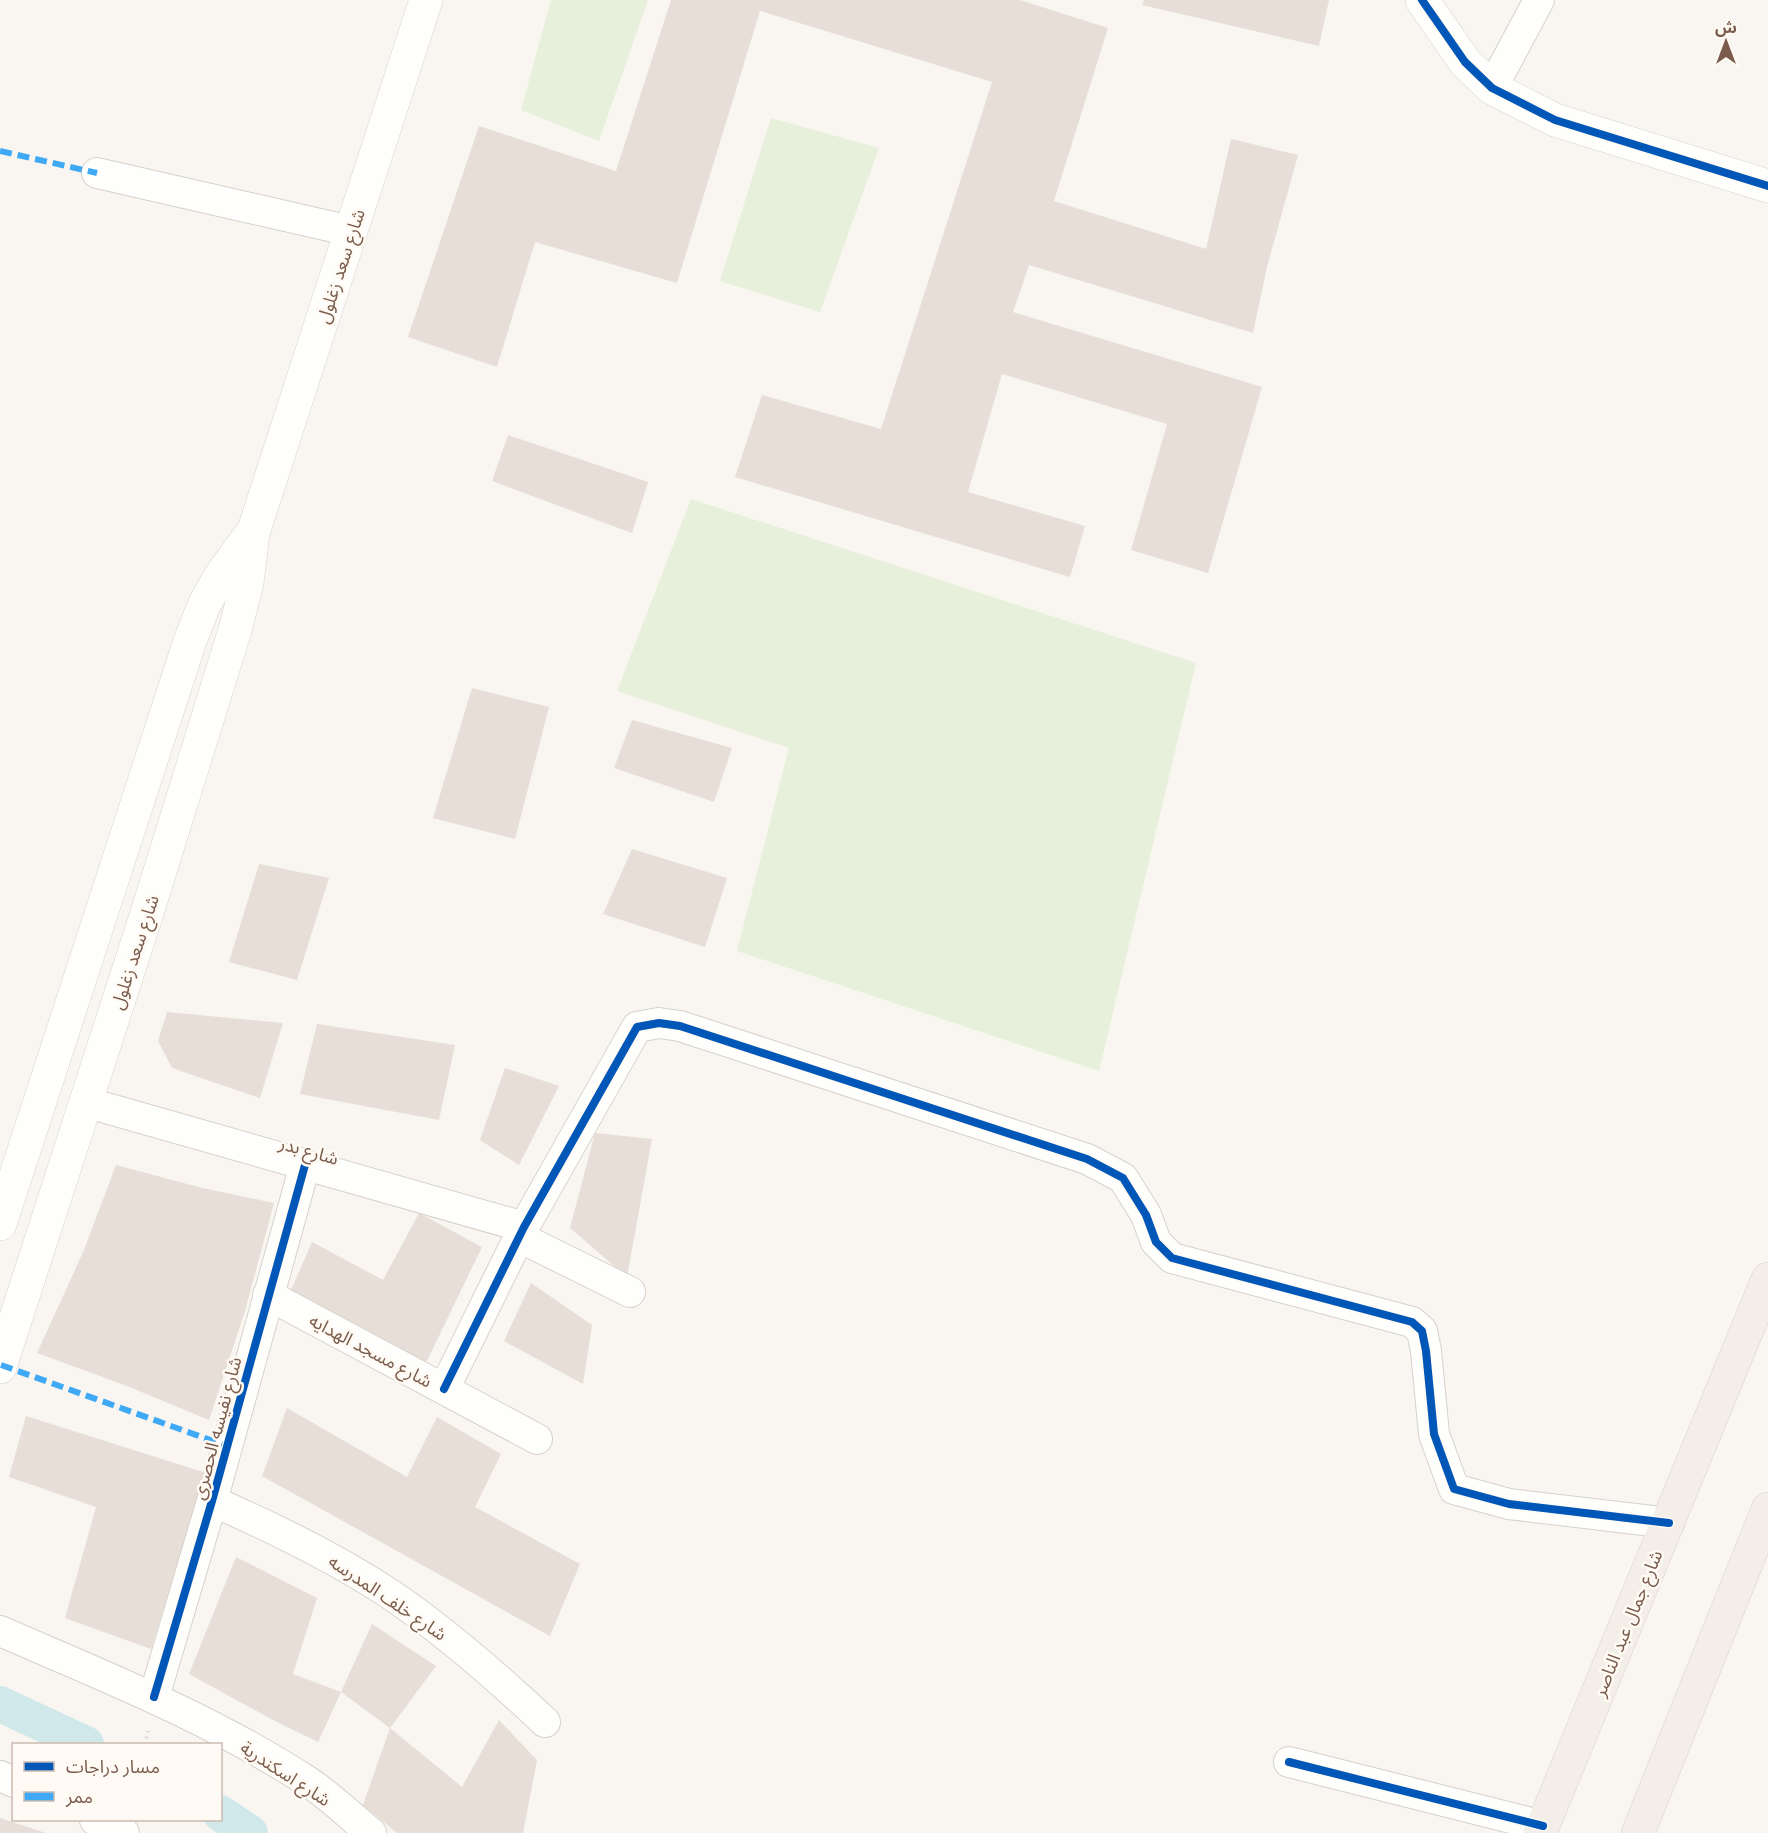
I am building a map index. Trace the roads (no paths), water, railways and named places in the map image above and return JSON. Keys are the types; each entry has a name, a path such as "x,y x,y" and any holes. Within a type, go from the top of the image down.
{"main road":[{"name":"شارع سعد زغلول","path":"0,1367 235,630 247,583 253,532 426,0"},
{"path":"1422,0 1465,62 1492,88 1555,120 1768,186"},
{"name":"شارع سعد زغلول","path":"0,1224 190,641 205,603 221,575 253,532"},
{"name":"شارع جمال عبد الناصر","path":"1542,1829 1768,1279"},
{"path":"1638,1833 1768,1509"}],"street":[{"path":"1492,88 1539,0"},
{"path":"97,173 351,231"},
{"path":"444,1389 521,1232 637,1027 659,1023 680,1026 1087,1159 1123,1178 1146,1215 1156,1242 1172,1258 1412,1322 1422,1331 1434,1434 1454,1489 1509,1504 1669,1523"},
{"name":"شارع بدر","path":"86,1102 305,1165 521,1232 630,1292"},
{"name":"شارع نفيسه الحصرى","path":"154,1697 212,1501 305,1165"},
{"name":"شارع مسجد الهدايه","path":"268,1295 537,1439"},
{"name":"شارع خلف المدرسه","path":"212,1501 273,1528 333,1559 390,1594 487,1668 545,1722"},
{"name":"شارع اسكندرية","path":"0,1630 154,1697 237,1741 308,1782 371,1833"},
{"path":"1288,1762 1542,1829"},
{"path":"97,1821 124,1833"}],"waterway":[{"path":"0,1704 84,1743"},
{"path":"222,1814 250,1833"}]}
